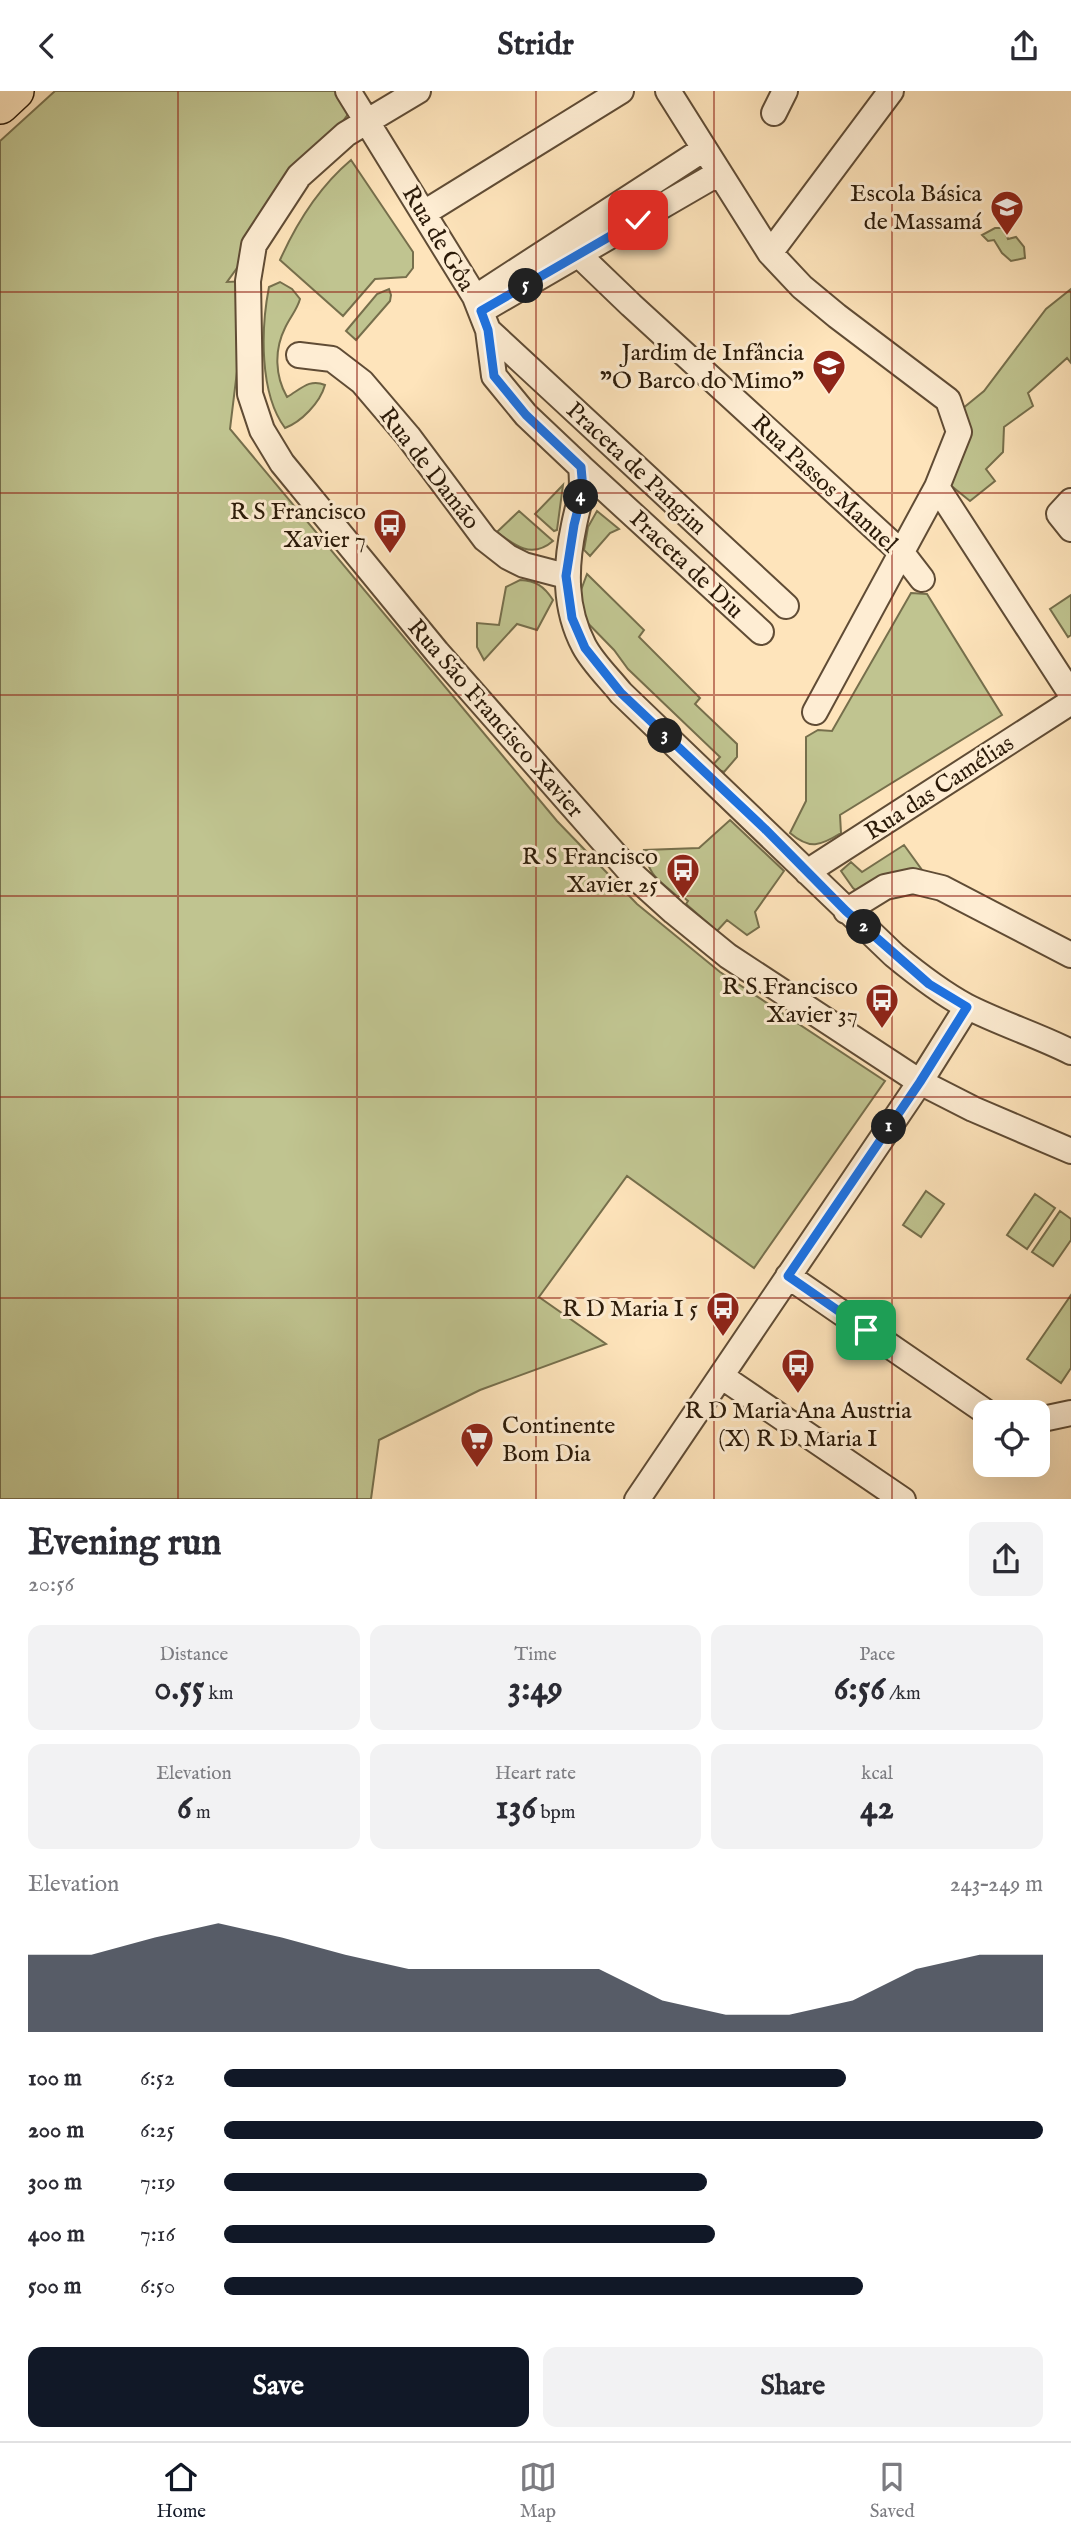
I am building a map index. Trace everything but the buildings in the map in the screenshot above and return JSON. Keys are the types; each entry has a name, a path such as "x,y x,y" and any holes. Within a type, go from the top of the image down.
{"highway":[{"path":"0,105 15,91"}],"street":[{"name":"Rua de Gôa","path":"348,91 424,213 481,313 494,376 526,415 581,467"},
{"name":"Rua São Francisco Xavier","path":"418,91 346,134 299,176 254,245 248,281 250,394 262,430 282,463 429,643 633,875 674,912 728,956 920,1082 973,1109 1071,1151"},
{"path":"424,213 621,91"},
{"path":"668,91 770,253 802,287 837,316 948,400 959,432 937,487 815,712"},
{"path":"770,253 891,91"},
{"path":"481,313 704,149"},
{"path":"481,313 719,173"},
{"name":"Rua Passos Manuel","path":"579,255 631,306 902,553 922,579"},
{"name":"Praceta de Pangim","path":"481,313 786,606"},
{"name":"Rua de Damão","path":"299,355 332,359 362,382 408,436 485,539 508,557 524,565 566,576"},
{"path":"581,467 583,489 566,576 572,618 585,648 621,693 846,911 929,984 967,1007 1038,1035 1071,1052"},
{"name":"Praceta de Diu","path":"581,467 761,632"},
{"path":"937,487 1071,694"},
{"path":"1071,502 1059,514 1071,529"},
{"name":"Rua das Camélias","path":"807,872 1071,702"},
{"path":"846,911 885,887 913,881 942,888 1071,955"},
{"path":"638,1499 920,1082 967,1007"},
{"path":"788,1276 973,1403"},
{"path":"721,1376 901,1499"},
{"path":"1050,1417 1071,1413"}],"green space":[{"path":"55,91 340,91 351,110 227,282 248,281 230,429 557,821 637,904 720,972 885,1081 754,1268 627,1176 539,1297 606,1344 480,1390 379,1440 371,1499 0,1499 0,141"},
{"path":"351,160 413,252 413,268 406,277 375,279 343,316 280,260 310,206 339,170"},
{"path":"995,228 1003,228 1008,239 1016,237 1024,247 1025,258 1011,261 994,240 988,241 982,235"},
{"path":"280,282 292,289 300,299 279,345 277,363 283,389 287,397 309,384 325,385 309,411 285,428 270,397 264,360 264,321 269,287"},
{"path":"389,289 390,301 356,340 346,331 377,294"},
{"path":"1071,289 1071,363 1067,358 1028,393 1033,406 1004,427 1003,452 986,469 995,481 970,501 949,484 962,409 984,391 1046,309"},
{"path":"563,485 557,530 554,531 535,514"},
{"path":"519,511 553,541 538,549 524,549 497,532"},
{"path":"597,511 619,529 610,533 590,556 584,550 588,527"},
{"path":"587,574 644,630 639,637 700,698 695,704 737,744 737,757 724,772 711,767 720,757 628,669 614,650 574,609"},
{"path":"520,580 539,585 553,600 537,630 517,624 484,660 477,647 477,623 499,625 506,587"},
{"path":"911,593 927,594 1002,715 840,815 841,833 821,843 803,842 790,833 806,801 806,737 818,730 832,731"},
{"path":"1071,595 1071,635 1068,637 1050,609"},
{"path":"730,820 784,871 755,912 759,927 747,935 727,920 717,931 686,904 688,901 681,895 678,897 656,877 644,850 699,848"},
{"path":"904,845 922,870 889,878 861,894 841,871 851,862 862,872"},
{"path":"926,1191 944,1204 921,1237 903,1225"},
{"path":"1035,1194 1055,1208 1027,1249 1007,1235"},
{"path":"1060,1211 1071,1219 1071,1240 1053,1266 1032,1252"},
{"path":"1071,1295 1071,1368 1061,1383 1027,1359"}],"place":[{"name":"Escola Básica de Massamá","path":"1007,237"},
{"name":"Jardim de Infância \"O Barco do Mimo\"","path":"829,396"},
{"name":"R S Francisco Xavier 7","path":"390,555"},
{"name":"R S Francisco Xavier 25","path":"683,900"},
{"name":"R S Francisco Xavier 37","path":"882,1030"},
{"name":"R D Maria I 5","path":"723,1338"},
{"name":"R D Maria Ana Austria (X) R D Maria I","path":"798,1395"},
{"name":"Continente Bom Dia","path":"477,1469"}],"route":[{"path":"638,220 481,311 488,330 494,376 526,415 581,467 583,489 566,576 572,618 585,648 621,693 765,829 846,911 929,984 967,1007 920,1082 788,1276 866,1330"}]}
